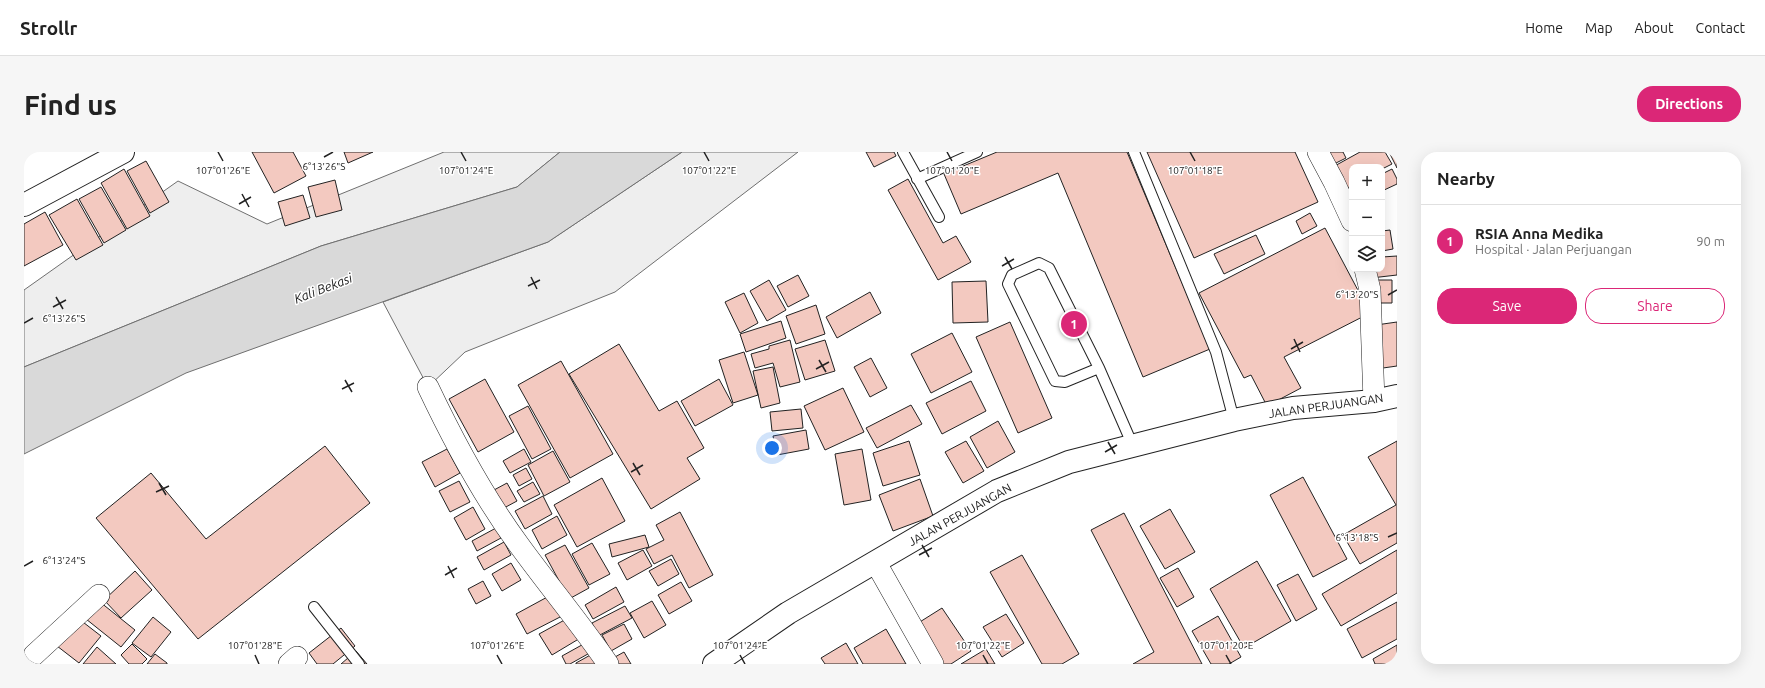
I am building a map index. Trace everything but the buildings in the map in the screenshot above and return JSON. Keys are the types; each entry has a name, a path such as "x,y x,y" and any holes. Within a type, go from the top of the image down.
{"main road":[{"path":"24,205 123,152"},
{"name":"JALAN PERJUANGAN","path":"714,664 788,613 998,491 1069,462 1234,420 1293,408 1374,401 1397,396"}],"street":[{"path":"1318,152 1349,214"},
{"path":"1366,272 1370,290 1374,401"},
{"path":"428,387 473,474 510,532 585,629 608,664"},
{"path":"876,563 933,664"},
{"path":"37,660 99,594"}],"lane":[{"path":"903,152 939,216"},
{"path":"917,179 977,152"},
{"path":"1134,152 1216,352 1234,420"},
{"path":"1099,368 1065,382 1055,381 1008,284 1012,275 1040,263 1049,268 1099,368 1133,446"},
{"path":"314,607 359,664"}],"shaded area":[{"path":"444,152 560,152 517,187 321,246 24,367 24,290 178,181 267,224"},
{"path":"682,152 798,152 615,292 465,352 428,387 383,302 548,242"}],"water":[{"name":"Kali Bekasi","path":"560,152 682,152 548,242 186,373 24,454 24,367 321,246 517,187"}],"place":[{"name":"RSIA Anna Medika","path":"1074,324"}]}
